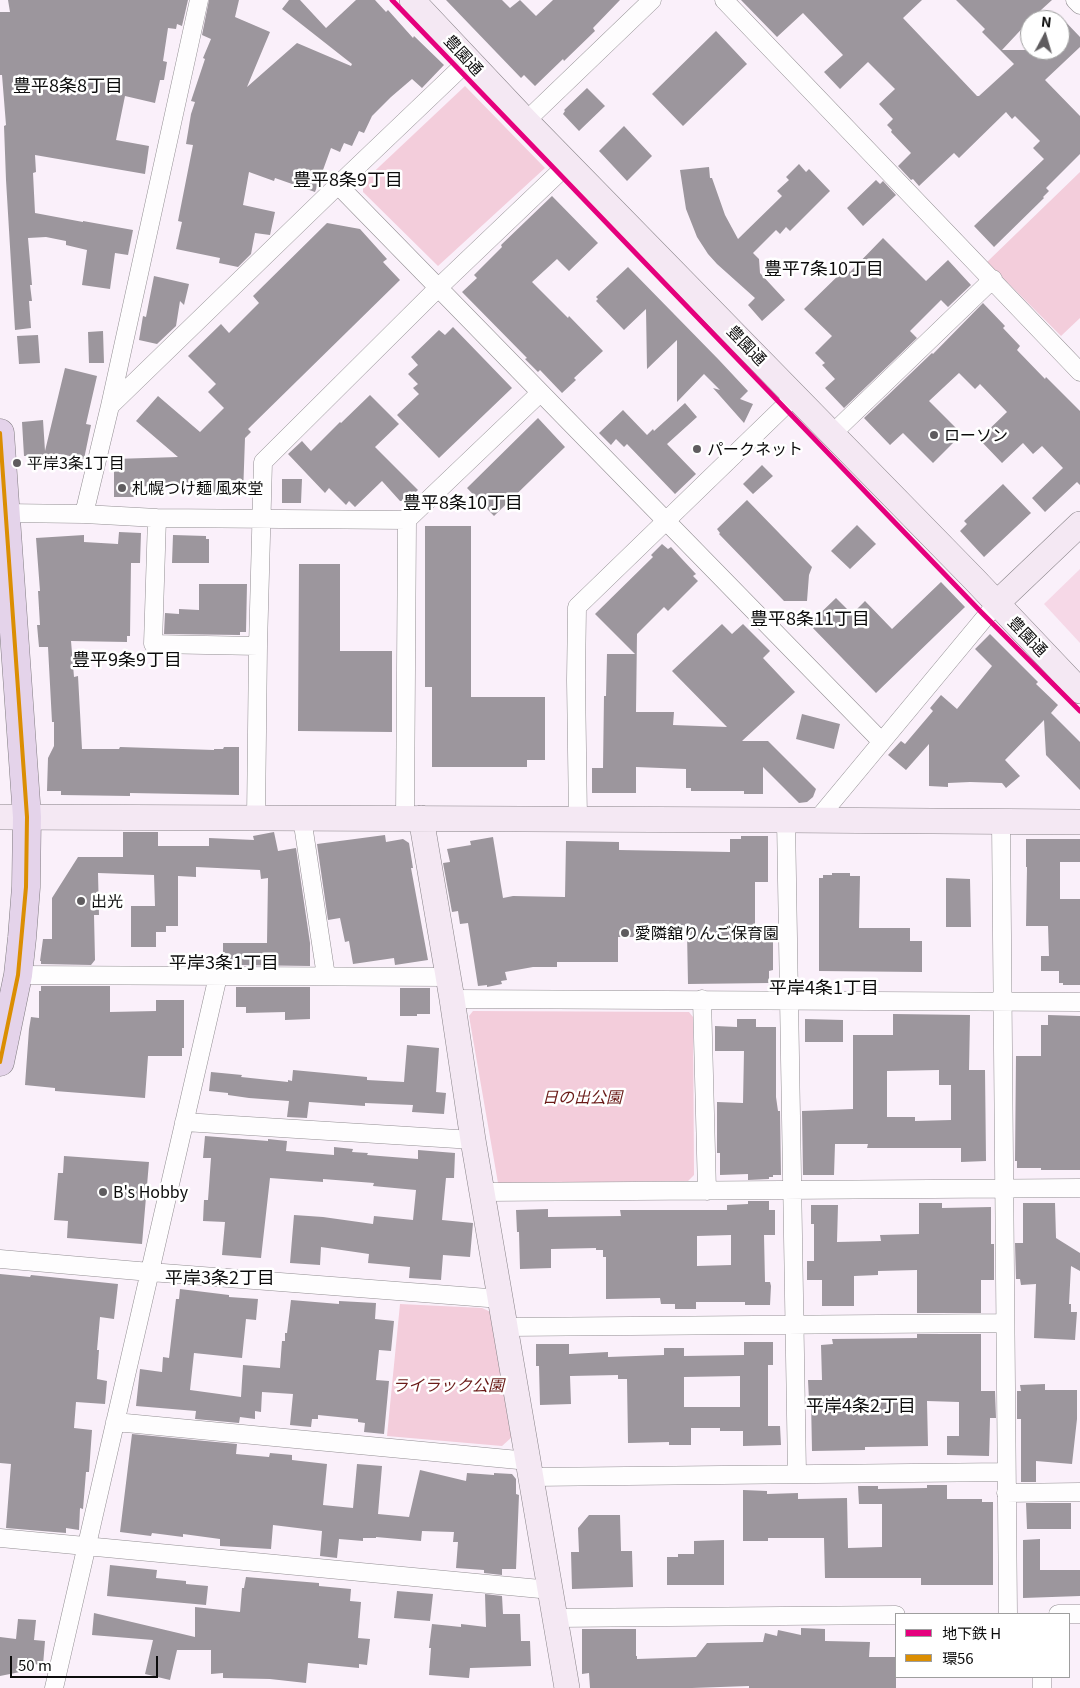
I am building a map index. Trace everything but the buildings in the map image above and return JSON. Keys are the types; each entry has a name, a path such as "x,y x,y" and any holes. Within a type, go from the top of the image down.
{"highway":[{"path":"0,433 5,513 6,620 13,817 26,887 18,975 1,1054"}],"street":[{"path":"84,514 110,406 199,0"},
{"name":"豊園通","path":"412,0 526,121 833,433 1080,691"},
{"path":"526,121 652,0"},
{"path":"724,0 1080,372"},
{"path":"1075,0 1080,5"},
{"path":"110,406 469,60"},
{"path":"256,817 263,462 438,288 569,163"},
{"path":"338,185 881,741"},
{"path":"833,433 993,279"},
{"path":"5,513 84,514 157,518 407,520 540,393"},
{"path":"578,819 577,608 796,395"},
{"path":"157,518 153,644 258,646"},
{"path":"407,520 413,818 450,988 473,1140 567,1688"},
{"path":"816,821 997,603 1080,524"},
{"path":"13,817 1080,822"},
{"path":"302,818 326,976"},
{"path":"786,820 797,1473"},
{"path":"1001,822 1008,1613"},
{"path":"18,975 326,976 450,988 702,1000 1080,1002"},
{"path":"54,1688 218,976"},
{"path":"702,1000 707,1191"},
{"path":"184,1122 473,1140"},
{"path":"483,1192 1080,1188"},
{"path":"0,1259 501,1299"},
{"path":"506,1327 1004,1322"},
{"path":"115,1422 530,1469 797,1473 1006,1472"},
{"path":"1006,1493 1080,1492"},
{"path":"0,1538 550,1590"},
{"path":"556,1618 895,1615"}],"green space":[{"path":"465,86 545,168 438,266 363,192 363,182"},
{"path":"1080,172 1080,318 1061,336 987,262"},
{"name":"日の出公園","path":"473,1011 689,1012 693,1017 694,1175 688,1181 498,1183 469,1016"},
{"name":"ライラック公園","path":"400,1304 482,1308 493,1313 512,1437 502,1446 387,1436"}],"shaded area":[{"path":"1080,569 1080,643 1044,604"}],"metro line":[{"name":"H","path":"392,0 982,613 1080,711"}],"transit line":[{"name":"環56","path":"0,433 27,817 26,887 18,975 0,1062"}],"place":[{"name":"ローソン","path":"934,435"},
{"name":"パークネット","path":"697,449"},
{"name":"平岸3条1丁目","path":"17,463"},
{"name":"札幌つけ麺 風來堂","path":"122,488"},
{"name":"出光","path":"81,901"},
{"name":"愛隣舘りんご保育園","path":"625,933"},
{"name":"B's Hobby","path":"103,1192"}],"district":[{"name":"豊平8条8丁目","path":"68,85"},
{"name":"豊平8条9丁目","path":"348,179"},
{"name":"豊平7条10丁目","path":"824,268"},
{"name":"豊平8条10丁目","path":"463,502"},
{"name":"豊平8条11丁目","path":"810,618"},
{"name":"豊平9条9丁目","path":"127,659"},
{"name":"平岸3条1丁目","path":"224,962"},
{"name":"平岸4条1丁目","path":"824,987"},
{"name":"平岸3条2丁目","path":"220,1277"},
{"name":"平岸4条2丁目","path":"861,1405"}]}
